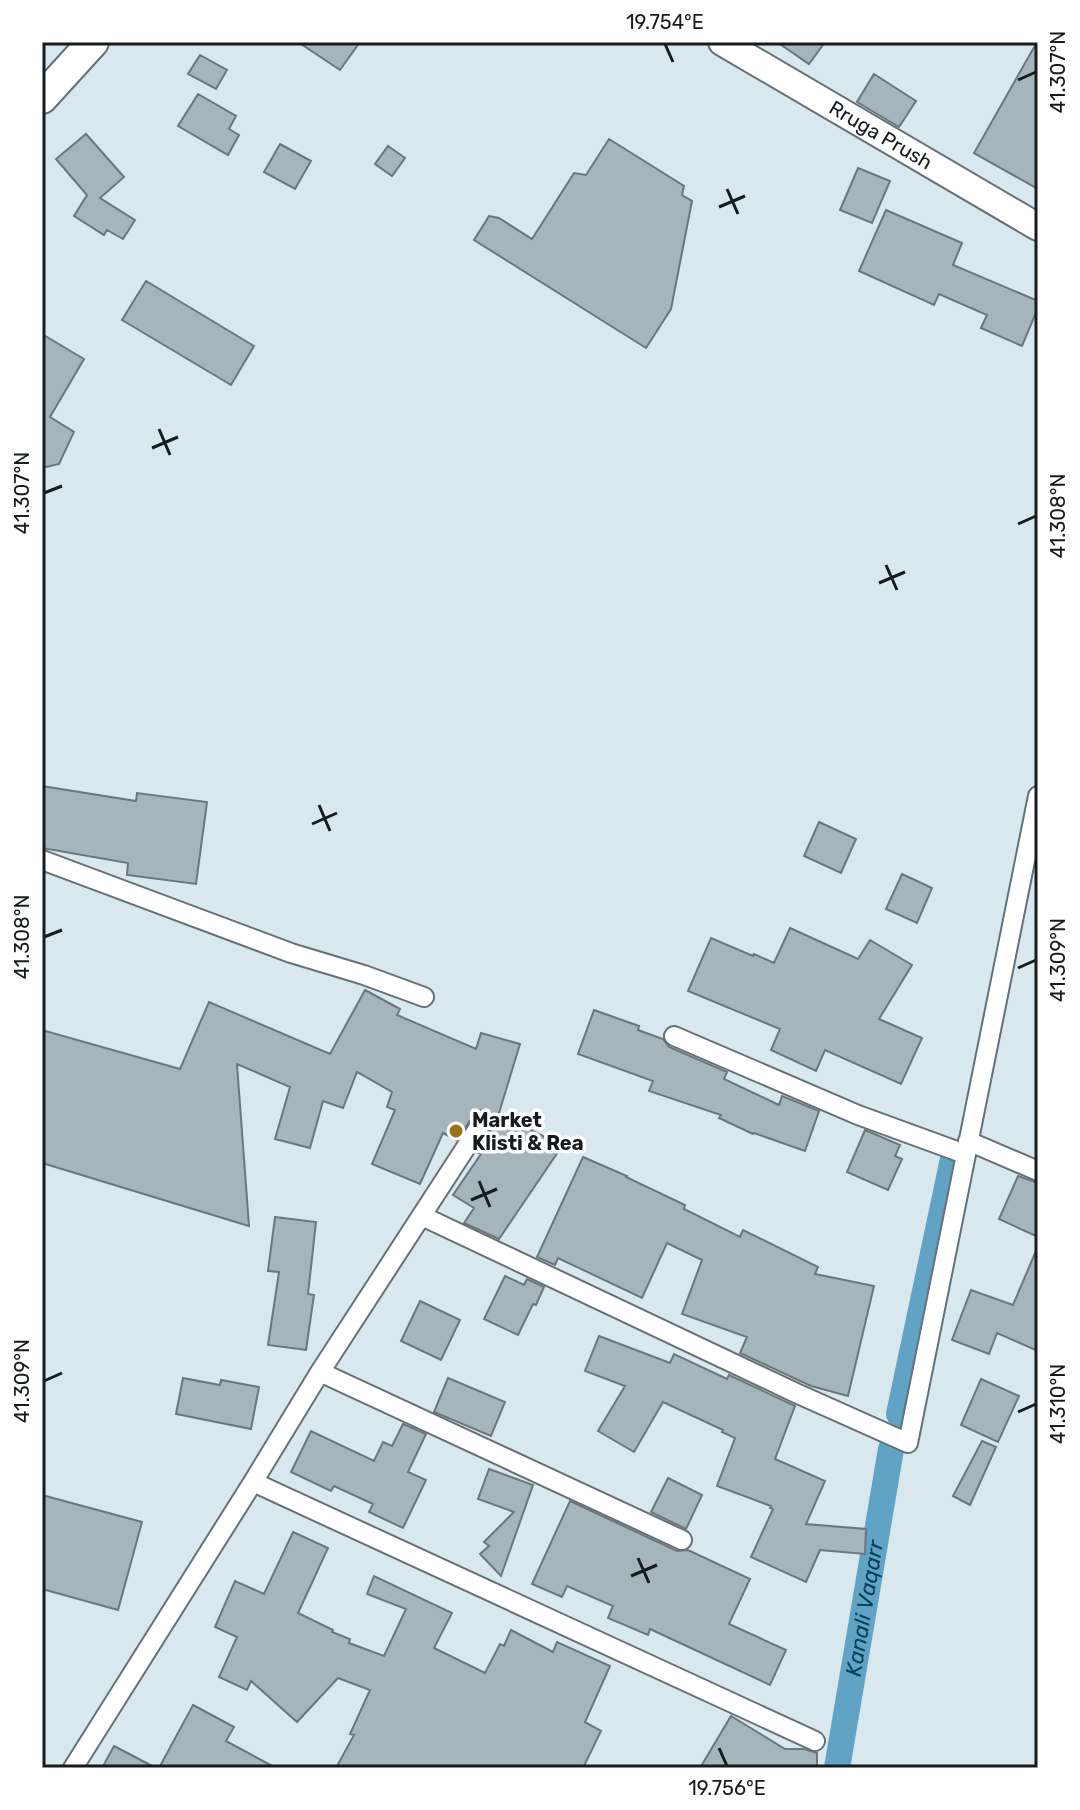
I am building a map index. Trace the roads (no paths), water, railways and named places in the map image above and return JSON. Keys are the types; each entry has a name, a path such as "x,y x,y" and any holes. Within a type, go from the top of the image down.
{"main road":[{"path":"42,98 93,42"}],"street":[{"name":"Rruga Prush","path":"722,42 1038,227"},
{"path":"422,1216 908,1443 1038,796"},
{"path":"42,860 291,953 424,997"},
{"path":"674,1036 858,1115 1038,1171"},
{"path":"73,1768 320,1372 483,1121"},
{"path":"320,1372 682,1540"},
{"path":"253,1482 815,1741"}],"waterway":[{"path":"899,1414 953,1159"},
{"name":"Kanali Vaqarr","path":"837,1768 891,1449"}],"place":[{"name":"Market Klisti & Rea","path":"456,1131"}]}
